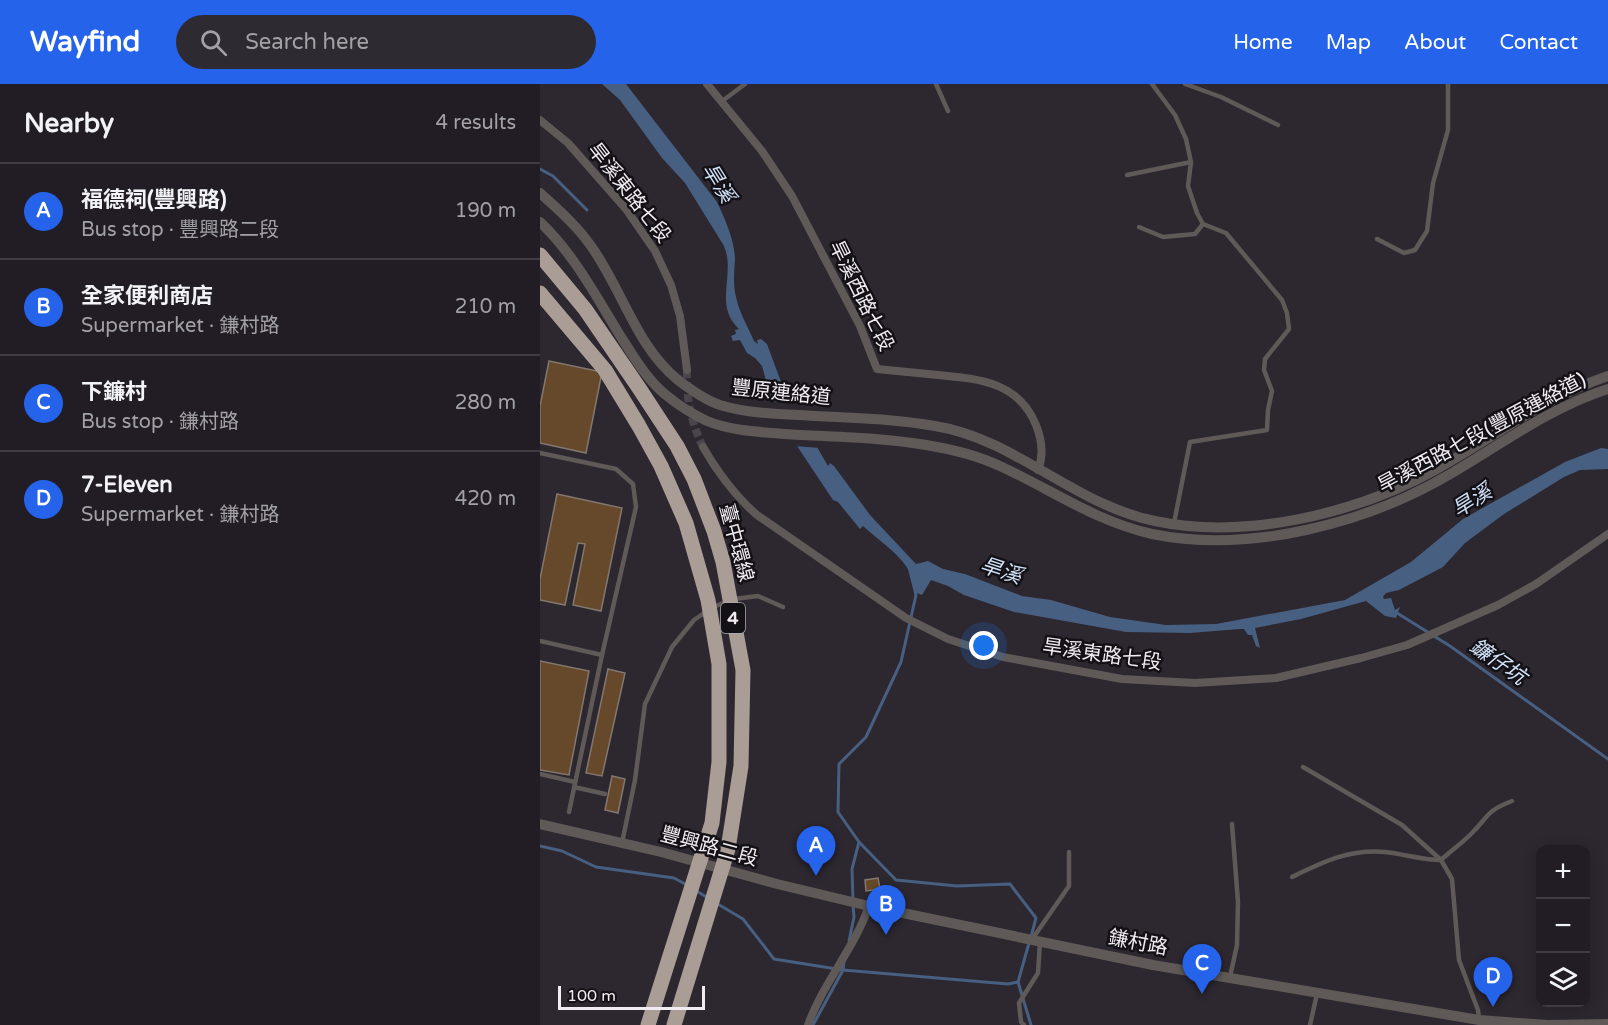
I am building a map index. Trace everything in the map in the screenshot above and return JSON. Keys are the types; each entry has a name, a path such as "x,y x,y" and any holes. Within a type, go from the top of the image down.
{"highway":[{"name":"臺中環線","path":"540,255 585,309 677,446 694,479 723,562 741,659 741,766 728,849 674,1025"},
{"name":"4","path":"540,293 604,370 661,466 686,523 696,555 708,600 719,664 719,762 712,823 648,1025"}],"street":[{"name":"旱溪西路七段","path":"706,84 762,151 792,196 860,326 877,369 975,379 1006,390 1019,399 1037,428 1042,450 1038,470"},
{"name":"旱溪東路七段","path":"540,120 568,143 626,209 655,251 671,285 680,316 687,370"},
{"name":"豐原連絡道","path":"540,193 569,220 592,248 643,338 665,368 703,398 721,405 773,414 873,419 939,426 990,442 1017,455 1038,470"},
{"name":"豐原連絡道","path":"540,222 567,253 633,356 657,386 685,409 707,421 770,433 925,444 988,461 1029,481"},
{"name":"旱溪西路七段(豐原連絡道)","path":"1038,470 1103,504 1141,518 1174,524 1207,527 1251,525 1312,516 1355,504 1407,484 1435,470 1555,398 1579,386 1608,376"},
{"name":"旱溪西路七段(豐原連絡道)","path":"1029,481 1101,518 1150,534 1189,539 1240,539 1284,534 1320,527 1359,515 1416,493 1558,410 1608,389"},
{"name":"旱溪東路七段","path":"703,447 723,480 757,515 906,618 948,639 1003,657 1122,679 1195,683 1276,678 1407,645 1498,605 1536,584 1608,534"},
{"name":"豐興路二段","path":"540,824 661,852 777,884 869,906"},
{"name":"鎌村路","path":"869,906 1153,965 1317,994 1479,1020 1547,1025 1608,1025"},
{"path":"808,1025 861,930 869,906"}],"lane":[{"path":"721,102 745,84"},
{"path":"936,84 948,111"},
{"path":"1152,84 1175,115 1186,139 1191,162 1188,186 1203,224 1226,233 1282,300 1287,313 1289,329 1265,358 1264,370 1272,391 1267,430 1190,442 1174,524"},
{"path":"1185,84 1221,97 1278,125"},
{"path":"1377,239 1404,253 1415,250 1426,231 1433,183 1448,130 1448,84"},
{"path":"1127,175 1191,162"},
{"path":"1139,227 1163,237 1195,234 1203,224"},
{"path":"540,453 616,470 633,484 636,507 568,812"},
{"path":"622,843 645,704 672,647 694,620 713,607 736,598 758,596 783,607"},
{"path":"540,641 602,655"},
{"path":"1303,767 1401,825 1441,860 1452,879 1459,960 1478,1010 1479,1020"},
{"path":"540,774 605,794"},
{"path":"1292,877 1329,859 1359,853 1385,852 1441,860 1471,834 1487,814 1512,801"},
{"path":"1230,977 1237,945 1238,902 1232,824"},
{"path":"1024,1025 1021,1022 1019,1004 1038,973 1036,941 1069,886 1069,852"},
{"path":"1310,1025 1317,994"}],"water":[{"path":"602,84 626,84 717,202 733,245 737,303 754,341 758,344 757,340 761,339 767,344 784,390 828,466 830,463 834,466 870,515 916,564 928,561 943,569 965,574 1022,596 1051,600 1110,617 1166,625 1216,624 1345,600 1411,562 1463,519 1565,462 1601,448 1608,449 1608,469 1580,470 1564,477 1504,514 1465,543 1443,567 1399,590 1386,593 1384,599 1391,598 1395,610 1400,607 1396,618 1385,616 1366,601 1301,619 1255,628 1260,648 1256,646 1252,635 1248,635 1244,629 1190,633 1126,632 1014,612 964,595 931,580 922,595 914,592 914,582 910,573 897,555 863,526 860,529 838,502 833,500 793,440 770,395 762,366 747,353 740,340 733,341 731,336 736,334 735,330 739,329 731,320 727,310 728,268 724,246 685,183 662,158 620,100"}],"pier":[{"path":"770,401 795,403 821,448 793,446"}],"building":[{"path":"549,361 602,372 586,453 540,443 540,406"},
{"path":"557,494 622,508 601,611 573,605 585,544 578,543 565,605 540,600 540,579"},
{"path":"540,661 589,671 569,775 540,770"},
{"path":"608,669 625,673 602,776 586,773"},
{"path":"612,776 625,779 618,813 605,810"},
{"path":"878,878 880,889 866,891 865,880"}],"waterway":[{"path":"540,169 553,176 587,210"},
{"path":"909,567 916,595 901,662 866,737 839,764 838,812 859,842 896,880 957,886 1010,884 1036,918 1031,937"},
{"name":"鐮仔坑","path":"1397,613 1450,646 1608,759"},
{"path":"853,900 852,869 859,842"},
{"path":"540,846 562,851 596,867 674,878 687,885"},
{"path":"695,890 708,898"},
{"path":"716,903 743,919 774,959 843,970 1008,984 1018,982"},
{"path":"849,941 854,917 853,906"},
{"path":"1029,943 1018,982 1031,1025"},
{"path":"813,1025 843,970 844,962"}],"tunnel":[{"path":"687,370 690,410 703,447"}],"place":[{"name":"福德祠(豐興路)","path":"816,876"},
{"name":"全家便利商店","path":"886,935"},
{"name":"下鐮村","path":"1202,994"},
{"name":"7-Eleven","path":"1493,1007"}],"water label":[{"name":"旱溪","path":"718,183"},
{"name":"旱溪","path":"1472,501"},
{"name":"旱溪","path":"1001,571"}]}
